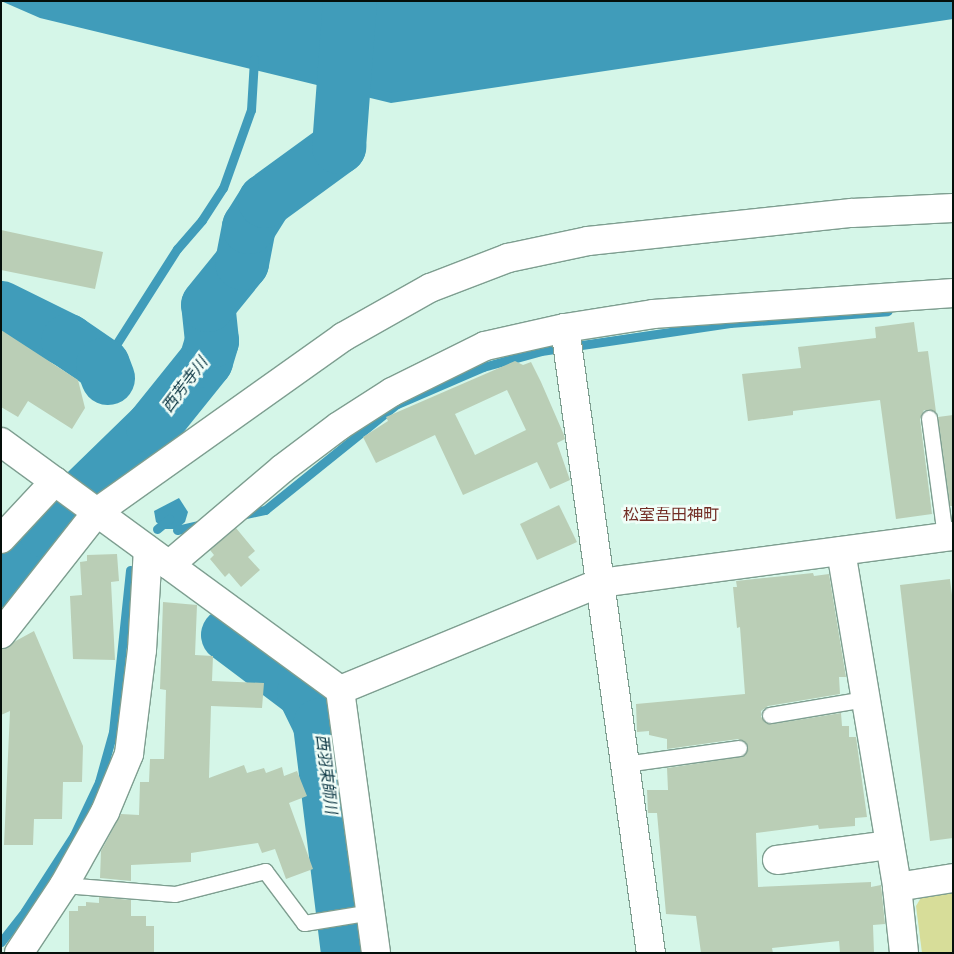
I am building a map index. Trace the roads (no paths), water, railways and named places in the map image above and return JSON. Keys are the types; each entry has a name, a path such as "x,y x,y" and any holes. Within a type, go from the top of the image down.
{"street":[{"path":"1,634 97,512 343,337 430,288 508,258 598,240 852,213 953,208"},
{"path":"20,953 64,885 105,812 129,754 142,650 159,558 282,469 392,392 485,346 565,328 653,314 953,293"},
{"path":"565,328 651,953"},
{"path":"1,442 340,690 362,913 376,953"},
{"path":"1,539 55,481"},
{"path":"340,690 600,583 949,537"},
{"path":"841,551 897,887 904,953"},
{"path":"777,860 890,845"},
{"path":"897,887 953,878"}],"lane":[{"path":"930,418 949,537"},
{"path":"770,714 865,699"},
{"path":"625,764 739,748"},
{"path":"64,885 88,890 175,894 265,871 304,923 332,916 362,913"}],"water":[{"path":"1,1 953,1 953,19 391,103 40,18"},
{"path":"179,498 188,512 185,522 177,529 165,529 156,522 154,511"}],"waterway":[{"name":"西芳寺川","path":"1,580 46,531 153,427 206,361 212,341 208,305 242,263 249,227 265,201 339,147 350,1"},
{"path":"103,365 177,249 202,220 223,188 251,110 254,59"},
{"path":"1,308 68,341 103,365 108,378"},
{"path":"241,515 265,510 397,404 483,367 541,351 730,323 888,311"},
{"path":"157,529 169,519"},
{"path":"177,530 204,524"},
{"path":"1,942 25,911 74,835 99,782 113,732 130,570"},
{"name":"西羽束師川","path":"228,635 304,692 320,725 348,953"}],"district":[{"name":"松室吾田神町","path":"671,515"}]}
